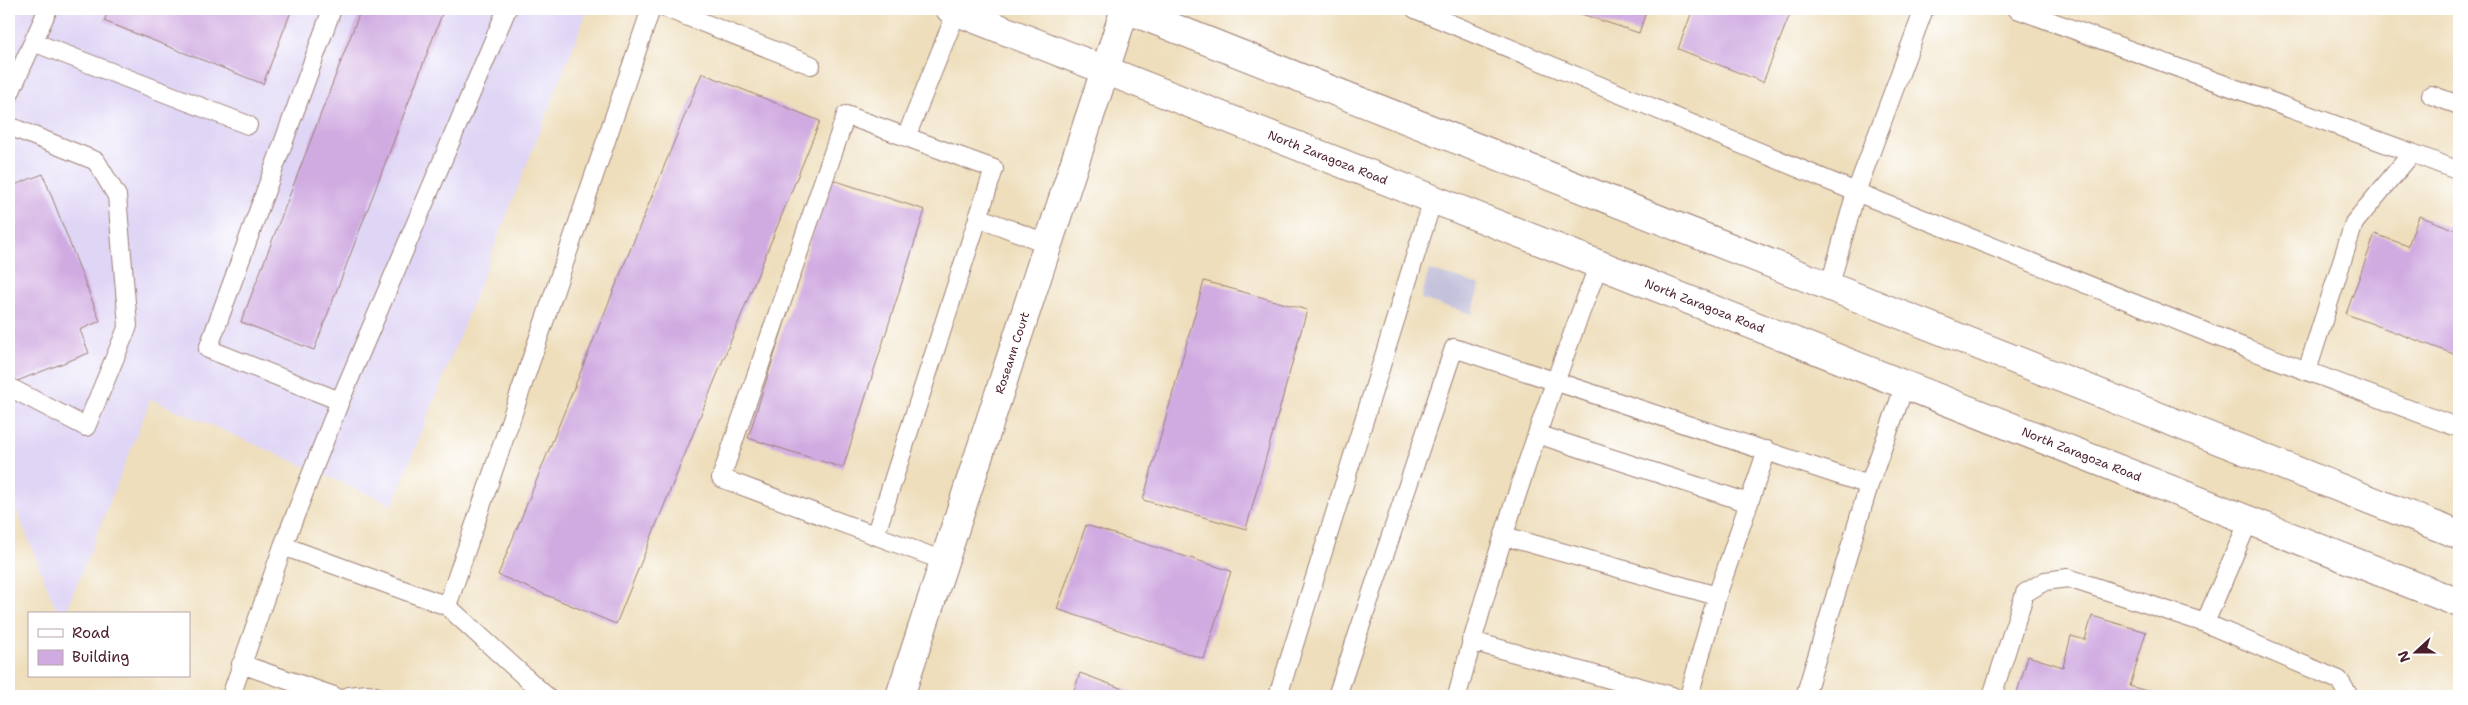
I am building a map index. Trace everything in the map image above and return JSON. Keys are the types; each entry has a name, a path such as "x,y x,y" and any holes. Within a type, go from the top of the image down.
{"main road":[{"name":"Roseann Court","path":"900,696 1126,9"},
{"path":"1126,9 2459,535"},
{"name":"North Zaragoza Road","path":"953,10 2459,603"}],"lane":[{"path":"9,95 48,9"},
{"path":"332,9 208,349 340,401"},
{"path":"230,696 283,546 340,401 506,9"},
{"path":"447,606 651,9"},
{"path":"668,9 811,65"},
{"path":"1415,9 1856,192 2459,428"},
{"path":"1829,288 1856,192 1924,9"},
{"path":"2017,9 2459,171"},
{"path":"906,137 953,10"},
{"path":"32,42 248,125"},
{"path":"2431,95 2459,105"},
{"path":"875,536 994,170 846,115 721,478 875,536 944,561"},
{"path":"9,126 96,161 113,189 117,196 128,326 86,427 9,387"},
{"path":"2307,370 2354,223 2412,153"},
{"path":"1278,696 1433,199"},
{"path":"978,217 1048,244"},
{"path":"1457,696 1471,641 1554,381 1598,264"},
{"path":"1337,696 1454,348 1869,485"},
{"path":"1805,696 1869,485 1905,385"},
{"path":"1537,434 1749,503"},
{"path":"1689,696 1718,596 1767,450"},
{"path":"2205,623 2249,520"},
{"path":"1504,536 1718,596"},
{"path":"283,546 447,606 546,696"},
{"path":"1992,696 2025,593 2045,581 2068,578 2205,623 2338,680 2349,696"},
{"path":"1471,641 1672,696"},
{"path":"241,664 334,696"},
{"path":"349,696 368,694 376,696"}],"shaded area":[{"path":"9,9 588,9 393,505 151,399 66,612 57,612 9,491"},
{"path":"1429,270 1480,285 1472,314 1421,299"}],"building":[{"path":"109,9 292,9 263,84 104,21"},
{"path":"361,9 444,9 314,350 241,322"},
{"path":"1566,9 1647,9 1639,33"},
{"path":"1693,9 1792,9 1763,82 1678,49"},
{"path":"702,73 820,121 616,624 498,575"},
{"path":"43,174 100,321 80,330 89,353 12,383 9,375 9,187"},
{"path":"830,179 925,210 843,468 748,438"},
{"path":"2419,216 2459,231 2459,356 2346,314 2375,234 2408,246"},
{"path":"1204,281 1307,310 1246,529 1143,500"},
{"path":"1086,525 1231,571 1204,659 1057,609"},
{"path":"2092,616 2146,632 2130,686 2163,696 2016,696 2028,656 2063,667 2071,636 2085,640"},
{"path":"1080,673 1142,696 1072,696"}]}
